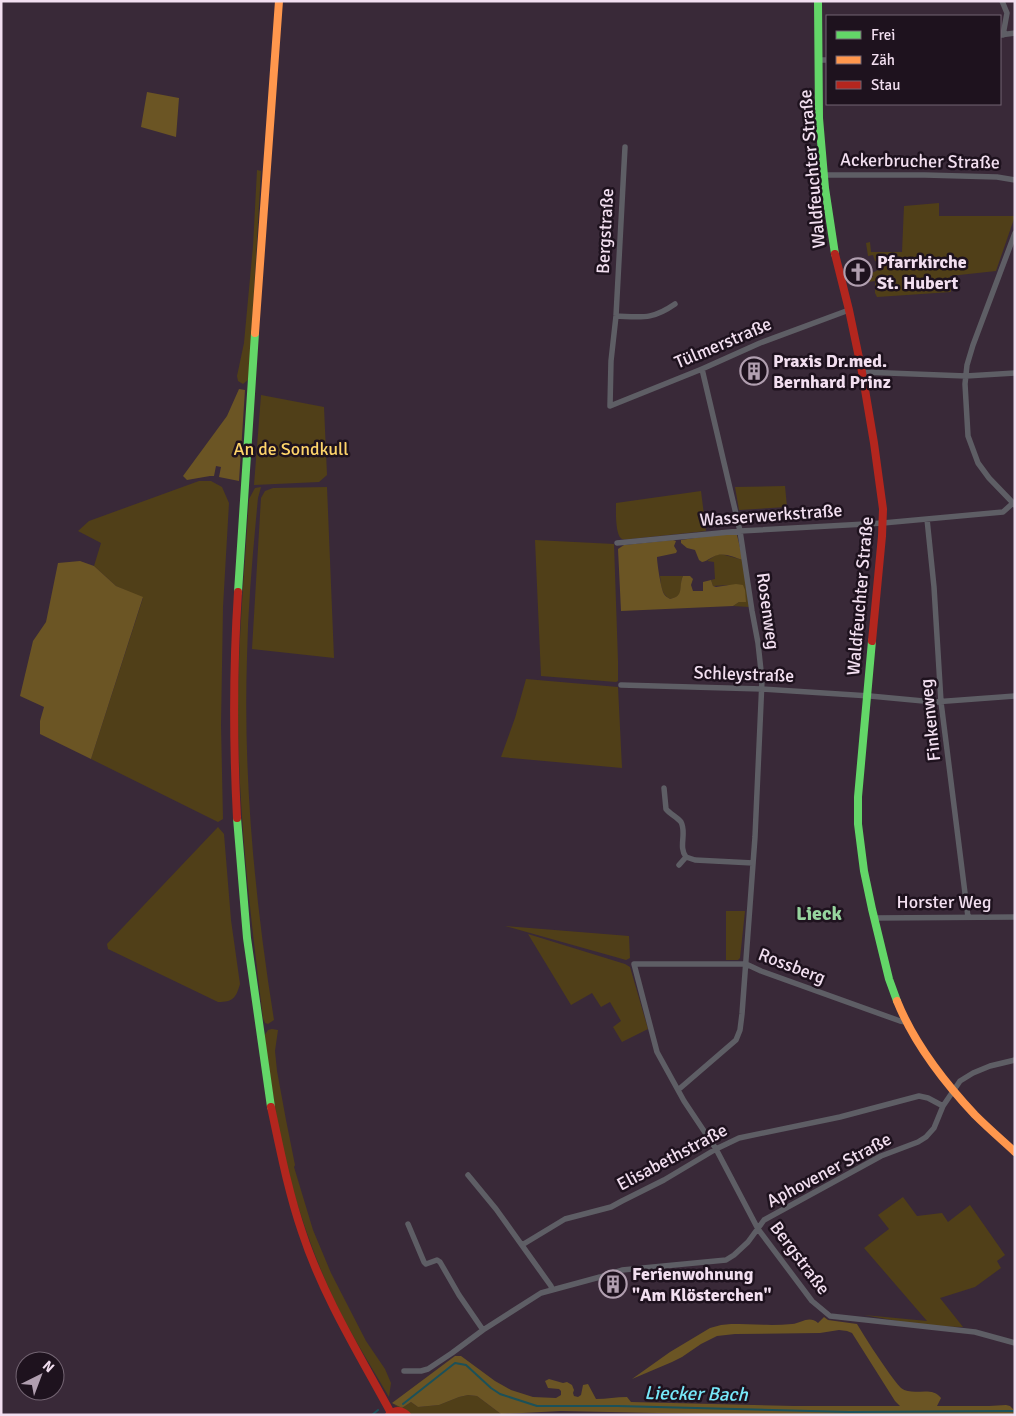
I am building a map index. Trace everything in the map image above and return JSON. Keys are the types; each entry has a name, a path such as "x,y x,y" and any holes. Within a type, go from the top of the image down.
{"main road":[{"path":"279,1 234,649 234,762 238,843 247,938 269,1096 286,1180 302,1232 324,1287 390,1414 398,1411 407,1415"},
{"name":"Waldfeuchter Straße","path":"818,1 819,126 824,174 834,249 862,372 883,509 858,797 858,824 864,871 891,984 906,1022 932,1063 953,1090 976,1116 1015,1152"}],"street":[{"path":"1002,1 1007,13 1001,35 1015,33"},
{"path":"818,60 826,60"},
{"name":"Bergstraße","path":"610,406 611,362 616,316 625,147"},
{"name":"Ackerbrucher Straße","path":"824,174 976,176 1015,180"},
{"path":"1014,504 978,463 968,436 965,384 967,365 1015,233"},
{"path":"616,316 646,318 664,311 675,304"},
{"name":"Tülmerstraße","path":"610,406 782,334 849,310"},
{"name":"Rosenweg","path":"678,1090 736,1040 740,1030 756,837 762,689 758,643 740,530 702,369"},
{"path":"862,372 966,376 1015,373"},
{"name":"Wasserwerkstraße","path":"617,543 740,530 883,523 1003,512 1014,504"},
{"name":"Finkenweg","path":"927,519 934,587 941,702 968,917"},
{"name":"Schleystraße","path":"622,685 762,689 941,702 1015,696"},
{"path":"664,788 666,809 682,824 683,852 686,857 695,860 753,863"},
{"path":"679,865 686,857"},
{"name":"Horster Weg","path":"874,918 1015,917"},
{"name":"Bergstraße","path":"634,964 657,1052 678,1090 716,1149 758,1229 812,1301 830,1316 975,1332 1015,1343"},
{"name":"Rossberg","path":"634,964 746,964 780,978 906,1022"},
{"name":"Aphovener Straße","path":"404,1371 421,1371 428,1368 541,1292 622,1270 726,1260 748,1242 764,1220 881,1156 926,1137 934,1128 943,1106 960,1081 990,1066 1015,1060"},
{"name":"Elisabethstraße","path":"522,1245 568,1218 611,1207 739,1138 840,1117 919,1096 943,1106"},
{"path":"468,1174 496,1209 552,1290"},
{"path":"408,1224 424,1262 426,1264 437,1260 440,1262 459,1295 483,1330"}],"green space":[{"path":"257,170 261,171 249,379 243,384 238,381 237,376 244,343 253,246"},
{"path":"939,203 939,216 1015,216 996,271 950,276 951,292 877,297 875,281 868,282 868,279 873,277 872,273 878,270 880,266 875,261 873,255 868,256 866,243 870,242 871,252 902,252 904,206"},
{"name":"An de Sondkull","path":"261,395 324,407 327,475 319,482 254,485"},
{"path":"199,481 211,481 222,487 229,503 223,607 221,725 223,819 218,822 91,759 143,598 116,586 94,566 101,543 78,531 89,521"},
{"path":"785,486 787,507 739,510 735,487"},
{"path":"261,487 258,498 250,597 246,702 249,794 256,885 274,1020 268,1024 265,1023 263,1018 249,898 238,736 240,647 249,499 255,488"},
{"path":"327,487 334,658 252,649 261,498 265,491 273,488"},
{"path":"701,491 706,531 626,539 620,537 616,522 616,503"},
{"path":"535,540 614,544 618,681 541,676"},
{"path":"721,554 743,560 749,607 733,606 739,602 728,585 713,586 711,580 715,579 714,562 707,561"},
{"path":"660,576 683,576 678,596 670,599 665,595"},
{"path":"526,679 618,687 622,768 501,757"},
{"path":"218,827 224,834 231,920 240,984 233,998 218,1002 108,949 107,944"},
{"path":"726,911 745,911 740,958 738,960 726,960"},
{"path":"505,926 629,936 630,958 626,960"},
{"path":"528,934 630,967 648,1029 622,1042 613,1027 621,1021 610,1002 601,1007 592,993 571,1005"},
{"path":"268,1030 278,1030 275,1051 277,1071 294,1167 313,1230 331,1273 366,1341 385,1369 391,1383 389,1397 338,1308 314,1254 301,1216 285,1161 272,1090 264,1036"},
{"path":"903,1197 917,1216 942,1213 948,1222 970,1205 1005,1255 997,1261 1001,1268 975,1287 940,1298 963,1327 926,1326 864,1315 927,1321 864,1248 889,1229 878,1215"},
{"path":"468,1395 477,1396 501,1414 410,1415 393,1404 402,1408 411,1402 418,1407 439,1405"}],"shaded area":[{"path":"147,92 179,98 176,137 141,127"},
{"path":"239,389 245,390 239,481 219,477 221,467 216,466 214,476 187,480 183,476 227,416"},
{"path":"728,533 737,535 743,560 721,555 702,562 699,560 695,550 687,548 681,543 681,540"},
{"path":"676,541 674,546 677,551 676,553 657,557 658,570 666,596 670,599 678,596 683,576 690,576 693,579 691,585 693,591 703,591 703,582 711,580 713,586 716,587 736,584 743,585 746,602 739,602 733,606 621,611 618,549 624,545"},
{"path":"80,561 94,566 116,586 143,597 91,759 40,734 40,721 44,707 20,696 33,641 46,622 58,563"},
{"path":"824,1317 828,1320 857,1324 901,1388 911,1392 928,1391 937,1394 941,1398 937,1406 1006,1405 1013,1409 1014,1413 1009,1415 752,1415 561,1411 501,1414 477,1396 468,1395 439,1405 418,1407 411,1402 402,1408 392,1403 455,1356 461,1356 495,1381 511,1390 533,1397 556,1398 561,1395 559,1389 548,1388 545,1381 549,1379 563,1383 567,1382 572,1385 574,1396 578,1397 581,1395 583,1385 588,1384 596,1399 627,1397 631,1402 794,1406 900,1406 852,1333 839,1330 820,1333 717,1336 682,1357 632,1379 670,1352 710,1328 731,1324 792,1324 808,1320 818,1323"}],"waterway":[{"name":"Liecker Bach","path":"403,1404 455,1363 466,1365 500,1394 537,1406 618,1406 849,1412 1015,1411"},
{"name":"Liecker Bach","path":"372,1415 378,1410"}],"traffic: fast":[{"path":"818,1 819,118 825,188 835,254"},
{"path":"238,592 255,333"},
{"path":"872,641 858,797 858,824 864,871 872,909 889,979 897,1001"},
{"path":"237,818 247,938 271,1107"}],"traffic: slow":[{"path":"255,333 279,1"},
{"path":"897,1001 912,1032 941,1076 975,1115 1015,1152"}],"traffic: jam":[{"path":"835,254 862,372 883,509 872,641"},
{"path":"237,818 234,705 238,592"},
{"path":"271,1107 293,1201 302,1232 320,1279 342,1324 391,1413"},
{"path":"389,1415 398,1411 407,1415"}],"place":[{"name":"Pfarrkirche St. Hubert","path":"858,272"},
{"name":"Praxis Dr.med. Bernhard Prinz","path":"754,371"},
{"name":"Ferienwohnung \"Am Klösterchen\"","path":"613,1284"}],"district":[{"name":"Lieck","path":"819,913"}]}
